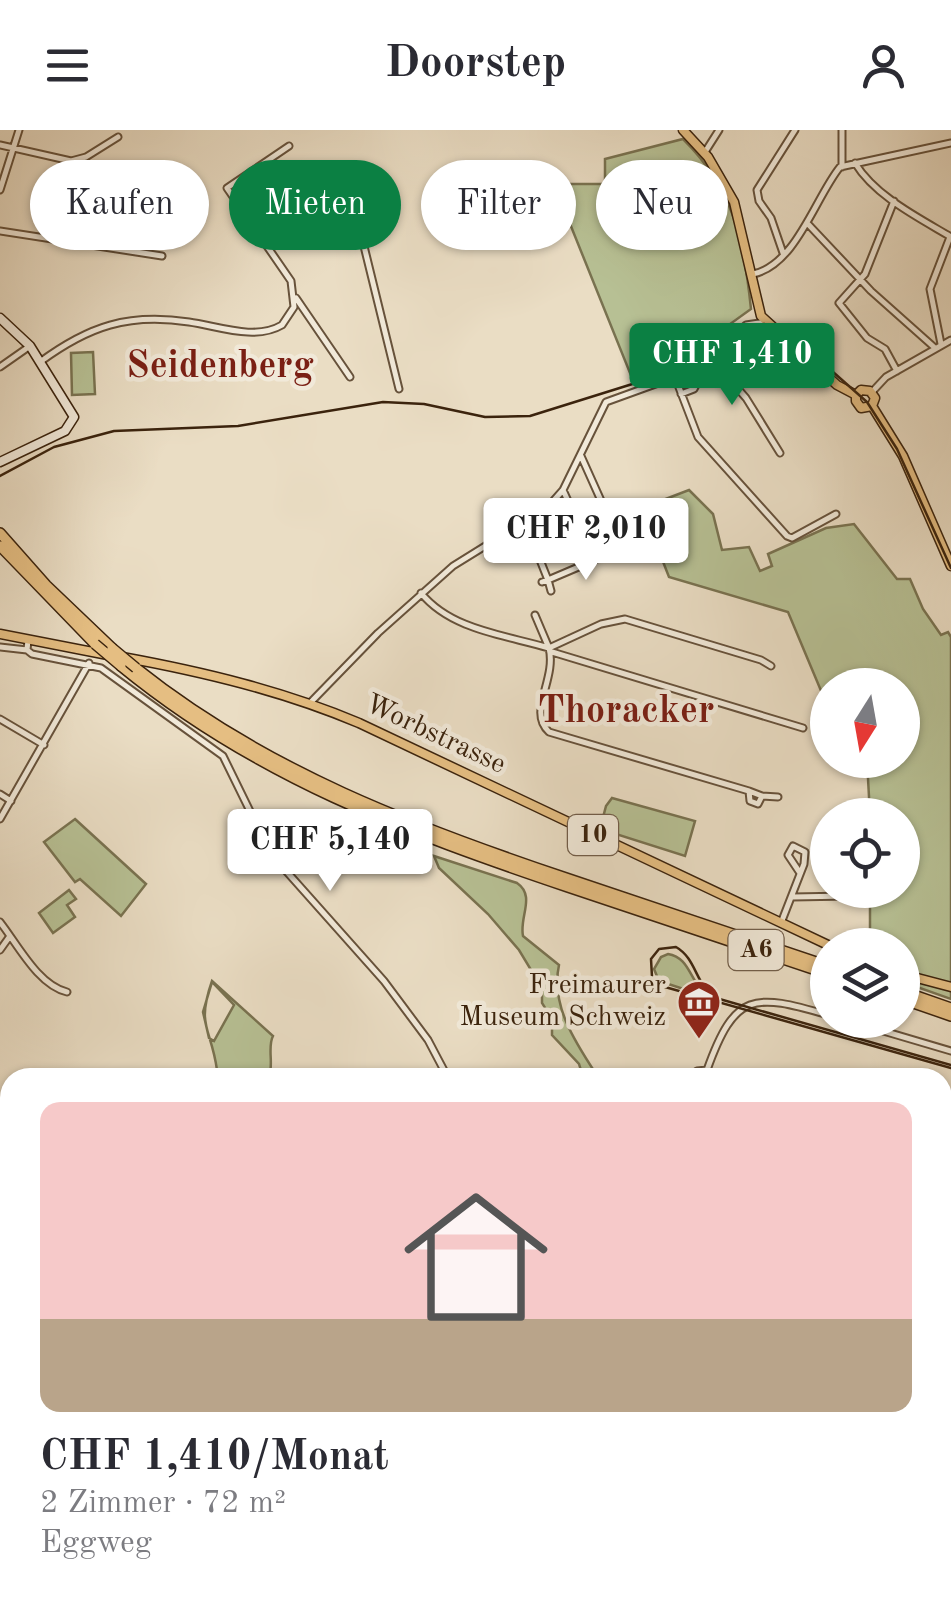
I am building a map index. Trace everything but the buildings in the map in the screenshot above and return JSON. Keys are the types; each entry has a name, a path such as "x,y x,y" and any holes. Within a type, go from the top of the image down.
{"highway":[{"name":"A6","path":"2,542 95,644 121,666 225,742 332,800 475,856 810,968"},
{"name":"A6","path":"2,542 136,668 230,735 351,799 462,842 810,960"},
{"path":"920,997 951,1008"},
{"path":"920,1005 951,1016"}],"main road":[{"path":"683,130 704,152 734,202 758,308 766,322 837,386 856,395 859,406 872,406"},
{"path":"856,395 861,390 872,392 872,406"},
{"path":"872,406 903,456 951,566"},
{"name":"Worbstrasse","path":"0,634 195,671 310,703 375,729 810,937"},
{"path":"920,979 951,988"}],"street":[{"path":"0,190 19,130"},
{"path":"704,152 719,130"},
{"path":"784,252 772,218 758,198 758,184 796,130"},
{"path":"842,130 848,165 951,237 930,289 938,346"},
{"path":"0,146 60,161 78,160 118,137"},
{"path":"752,274 766,270 784,252 848,165 951,144"},
{"path":"289,146 227,188 288,276 294,296 350,377"},
{"path":"894,200 861,281 840,298 839,304 867,338 885,349 897,371"},
{"path":"807,223 861,281 938,346"},
{"path":"0,230 162,256"},
{"path":"365,250 399,390"},
{"path":"40,362 88,330 104,325 171,320 251,332 272,330 288,319 294,296"},
{"path":"0,318 30,346 72,410 72,426 0,462"},
{"path":"310,703 421,593 463,558 548,507 563,490 606,402 675,376 725,345 746,325 766,322"},
{"path":"872,392 883,379 951,340"},
{"path":"0,368 30,346"},
{"path":"681,394 694,389 699,380 716,372 724,373 746,398 780,453"},
{"path":"675,376 698,437 790,538 836,514"},
{"path":"580,456 620,543"},
{"path":"563,490 599,569"},
{"path":"525,522 551,591"},
{"path":"589,543 607,536"},
{"path":"546,581 595,560"},
{"path":"421,593 451,619 803,728"},
{"path":"535,616 553,666 539,715 546,730 762,796 778,797"},
{"path":"550,650 613,620 625,620 771,666"},
{"path":"27,650 28,640"},
{"path":"0,646 101,668 223,756 263,842 372,966 428,1040 443,1068"},
{"path":"0,819 89,664"},
{"path":"0,719 44,744"},
{"path":"749,791 754,804 762,796"},
{"path":"0,794 10,801"},
{"path":"781,924 800,873 804,852 793,846 789,858 800,873"},
{"path":"792,897 810,897"},
{"path":"0,922 36,970 61,992 67,992"},
{"path":"0,950 10,936"},
{"path":"708,1068 728,1023 750,1004 778,1001 810,1009"},
{"path":"907,1038 951,1051"}],"green space":[{"path":"683,139 701,160 605,160"},
{"path":"576,184 596,184 596,250 728,250 728,204 745,261 751,309 683,358 632,378 576,239"},
{"path":"93,352 95,394 72,395 71,353"},
{"path":"689,490 713,514 722,550 749,547 760,571 772,566 768,554 826,528 854,524 897,579 910,579 923,609 941,635 948,632 951,999 920,988 920,928 870,928 870,908 920,908 920,798 869,798 868,778 920,778 920,668 811,668 788,612 669,577 642,508"},
{"path":"612,798 695,821 685,856 600,829"},
{"path":"75,819 146,884 121,916 80,879 75,882 44,842"},
{"path":"434,856 523,888 523,936 559,965 562,1010 592,1068 580,1068 552,1035 552,1019 542,1003 542,988 519,950 439,868"},
{"path":"69,890 76,899 67,905 75,917 53,933 39,913"},
{"path":"668,954 682,961 711,998 659,981 654,969 661,957"},
{"path":"212,981 273,1036 271,1068 217,1068 210,1038 214,1041 234,1005 212,982 207,999"}],"tram line":[{"path":"0,476 54,447 114,431 238,426 383,402 424,404 485,417 530,416 658,376 692,360 733,333 764,324 790,334 867,402 897,449 951,568"},
{"path":"951,1065 716,998 676,947 659,949 651,959 652,977 665,987 951,1068"}],"place":[{"name":"Freimaurer Museum Schweiz","path":"699,1040"}],"district":[{"name":"Seidenberg","path":"220,367"},
{"name":"Thoracker","path":"626,712"}]}
